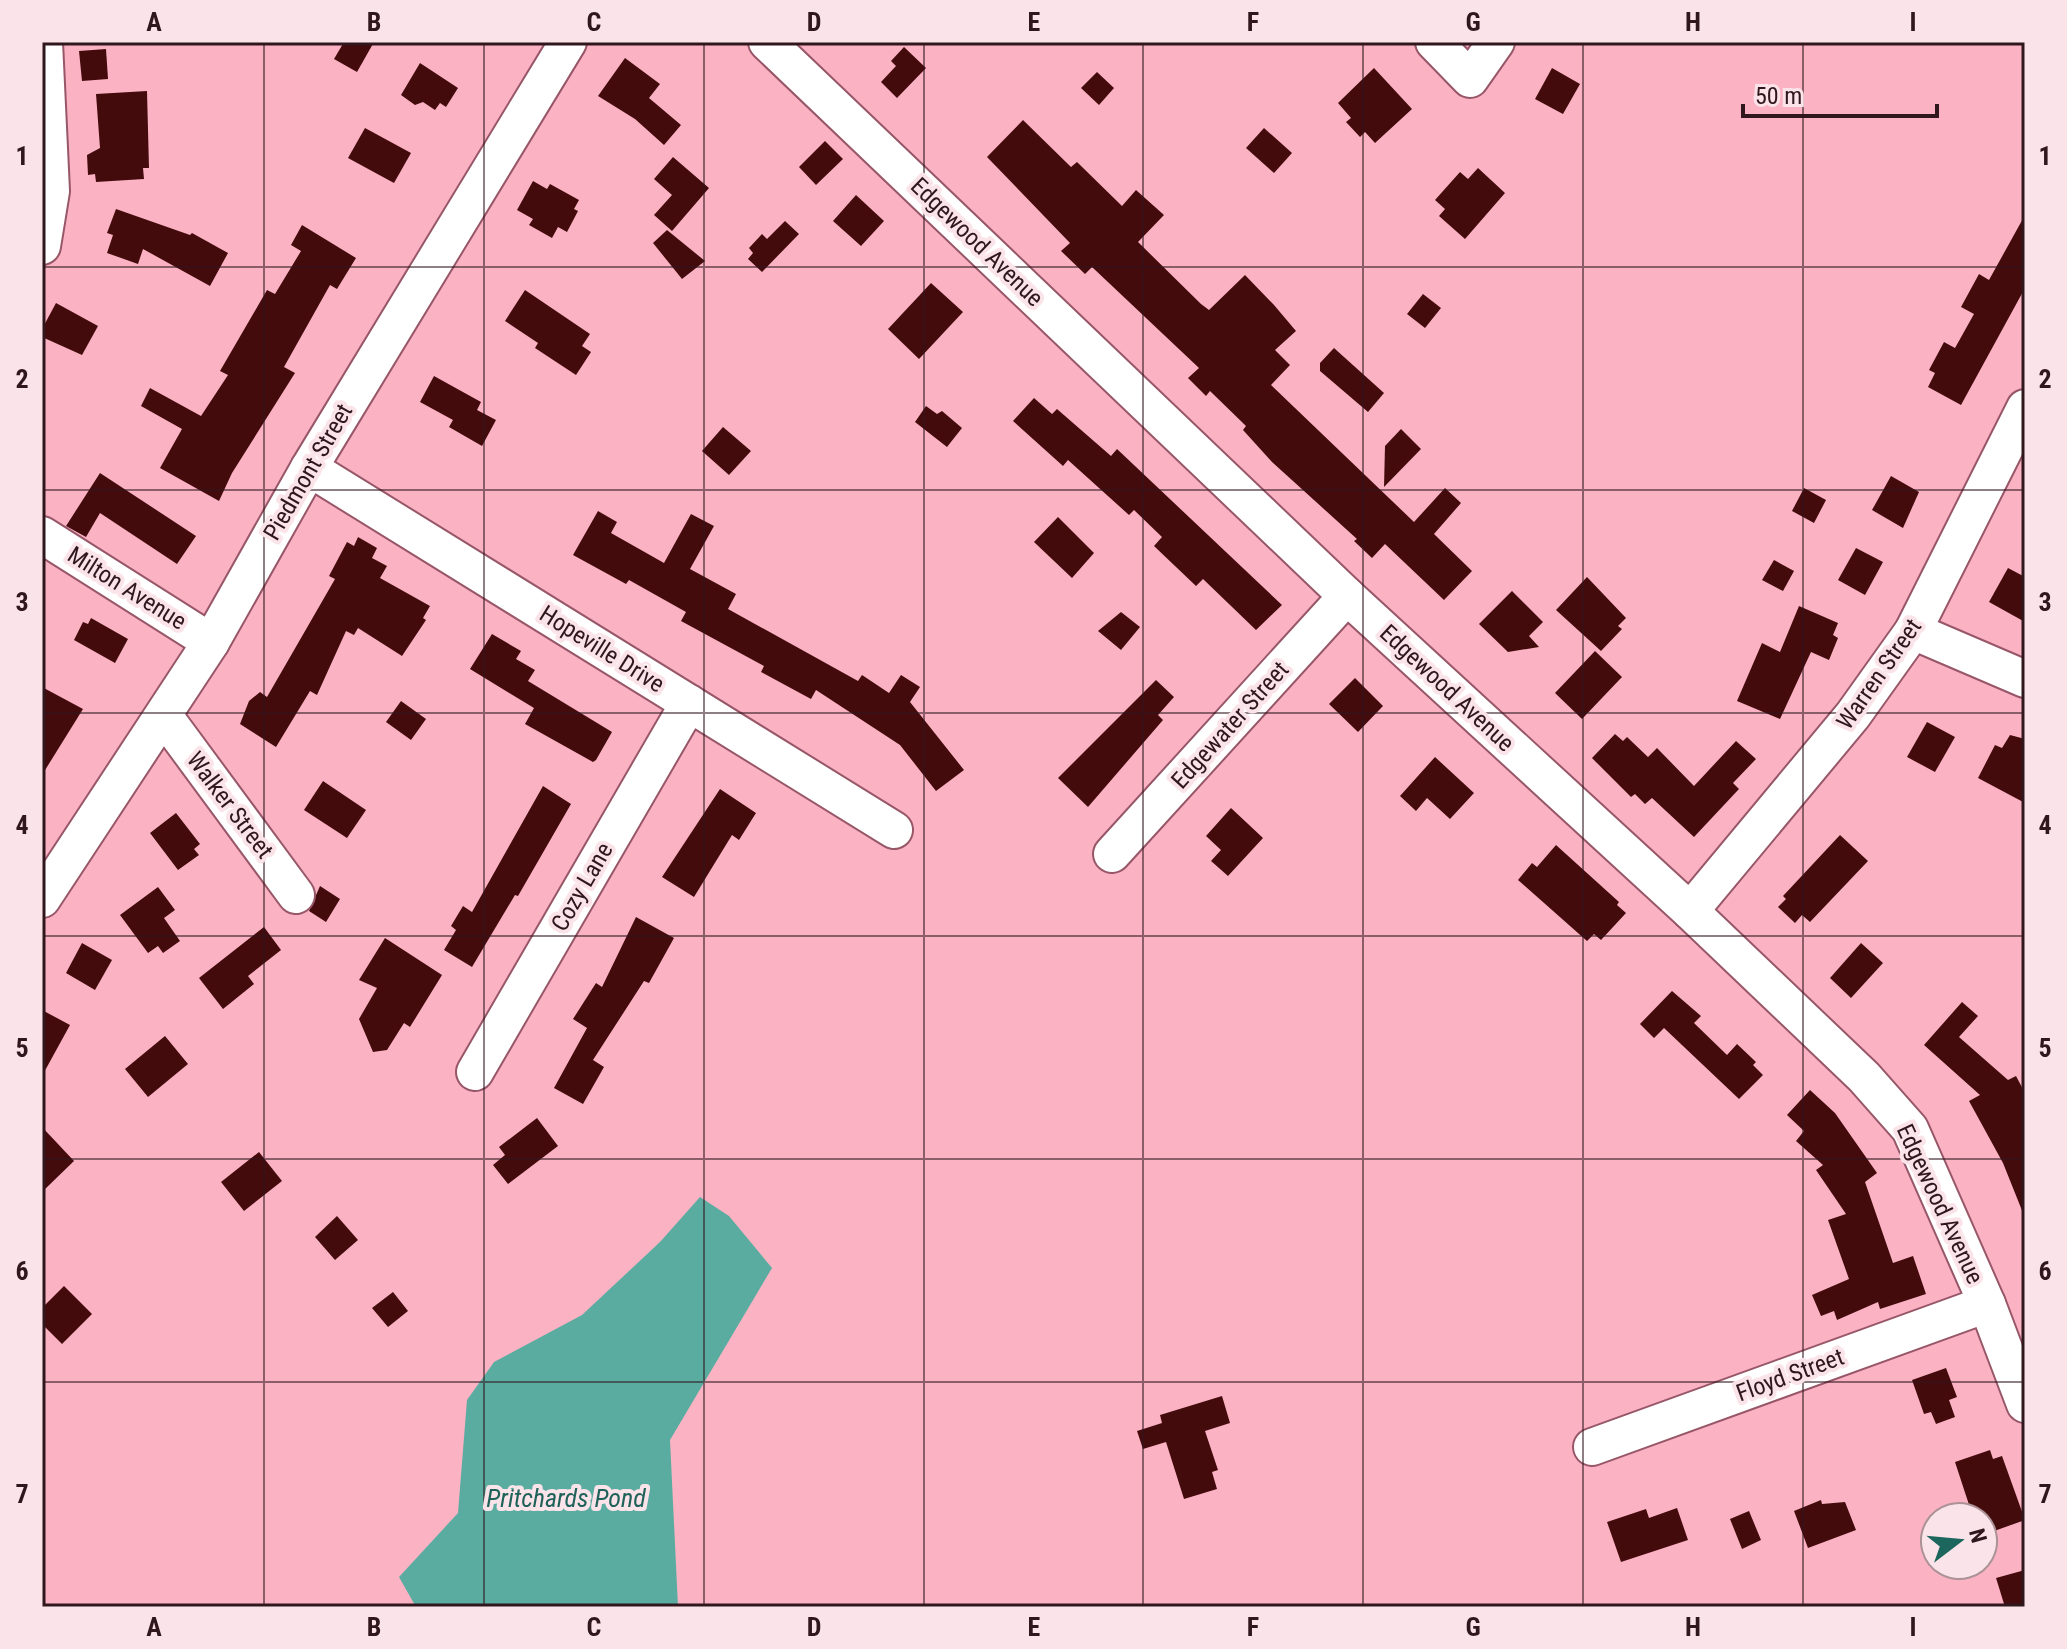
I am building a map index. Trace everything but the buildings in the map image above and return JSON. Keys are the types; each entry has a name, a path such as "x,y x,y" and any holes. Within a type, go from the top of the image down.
{"street":[{"path":"42,246 51,191 44,42"},
{"name":"Piedmont Street","path":"42,899 211,642 309,468 568,42"},
{"name":"Edgewood Avenue","path":"767,42 1347,596 1690,911 1864,1077 1910,1129 1987,1304 2025,1404"},
{"path":"1434,42 1470,79 1496,42"},
{"name":"Warren Street","path":"1690,911 1853,715 1913,631 2025,408"},
{"name":"Hopeville Drive","path":"309,468 894,830"},
{"name":"Milton Avenue","path":"42,535 211,642"},
{"name":"Edgewater Street","path":"1112,854 1347,596"},
{"path":"1913,631 2025,679"},
{"name":"Cozy Lane","path":"475,1072 689,703"},
{"name":"Walker Street","path":"164,716 296,895"},
{"name":"Floyd Street","path":"1592,1447 1987,1304"}],"water":[{"name":"Pritchards Pond","path":"700,1197 729,1216 772,1268 670,1440 678,1607 416,1607 399,1577 458,1513 467,1400 494,1362 582,1315 660,1242"}]}
